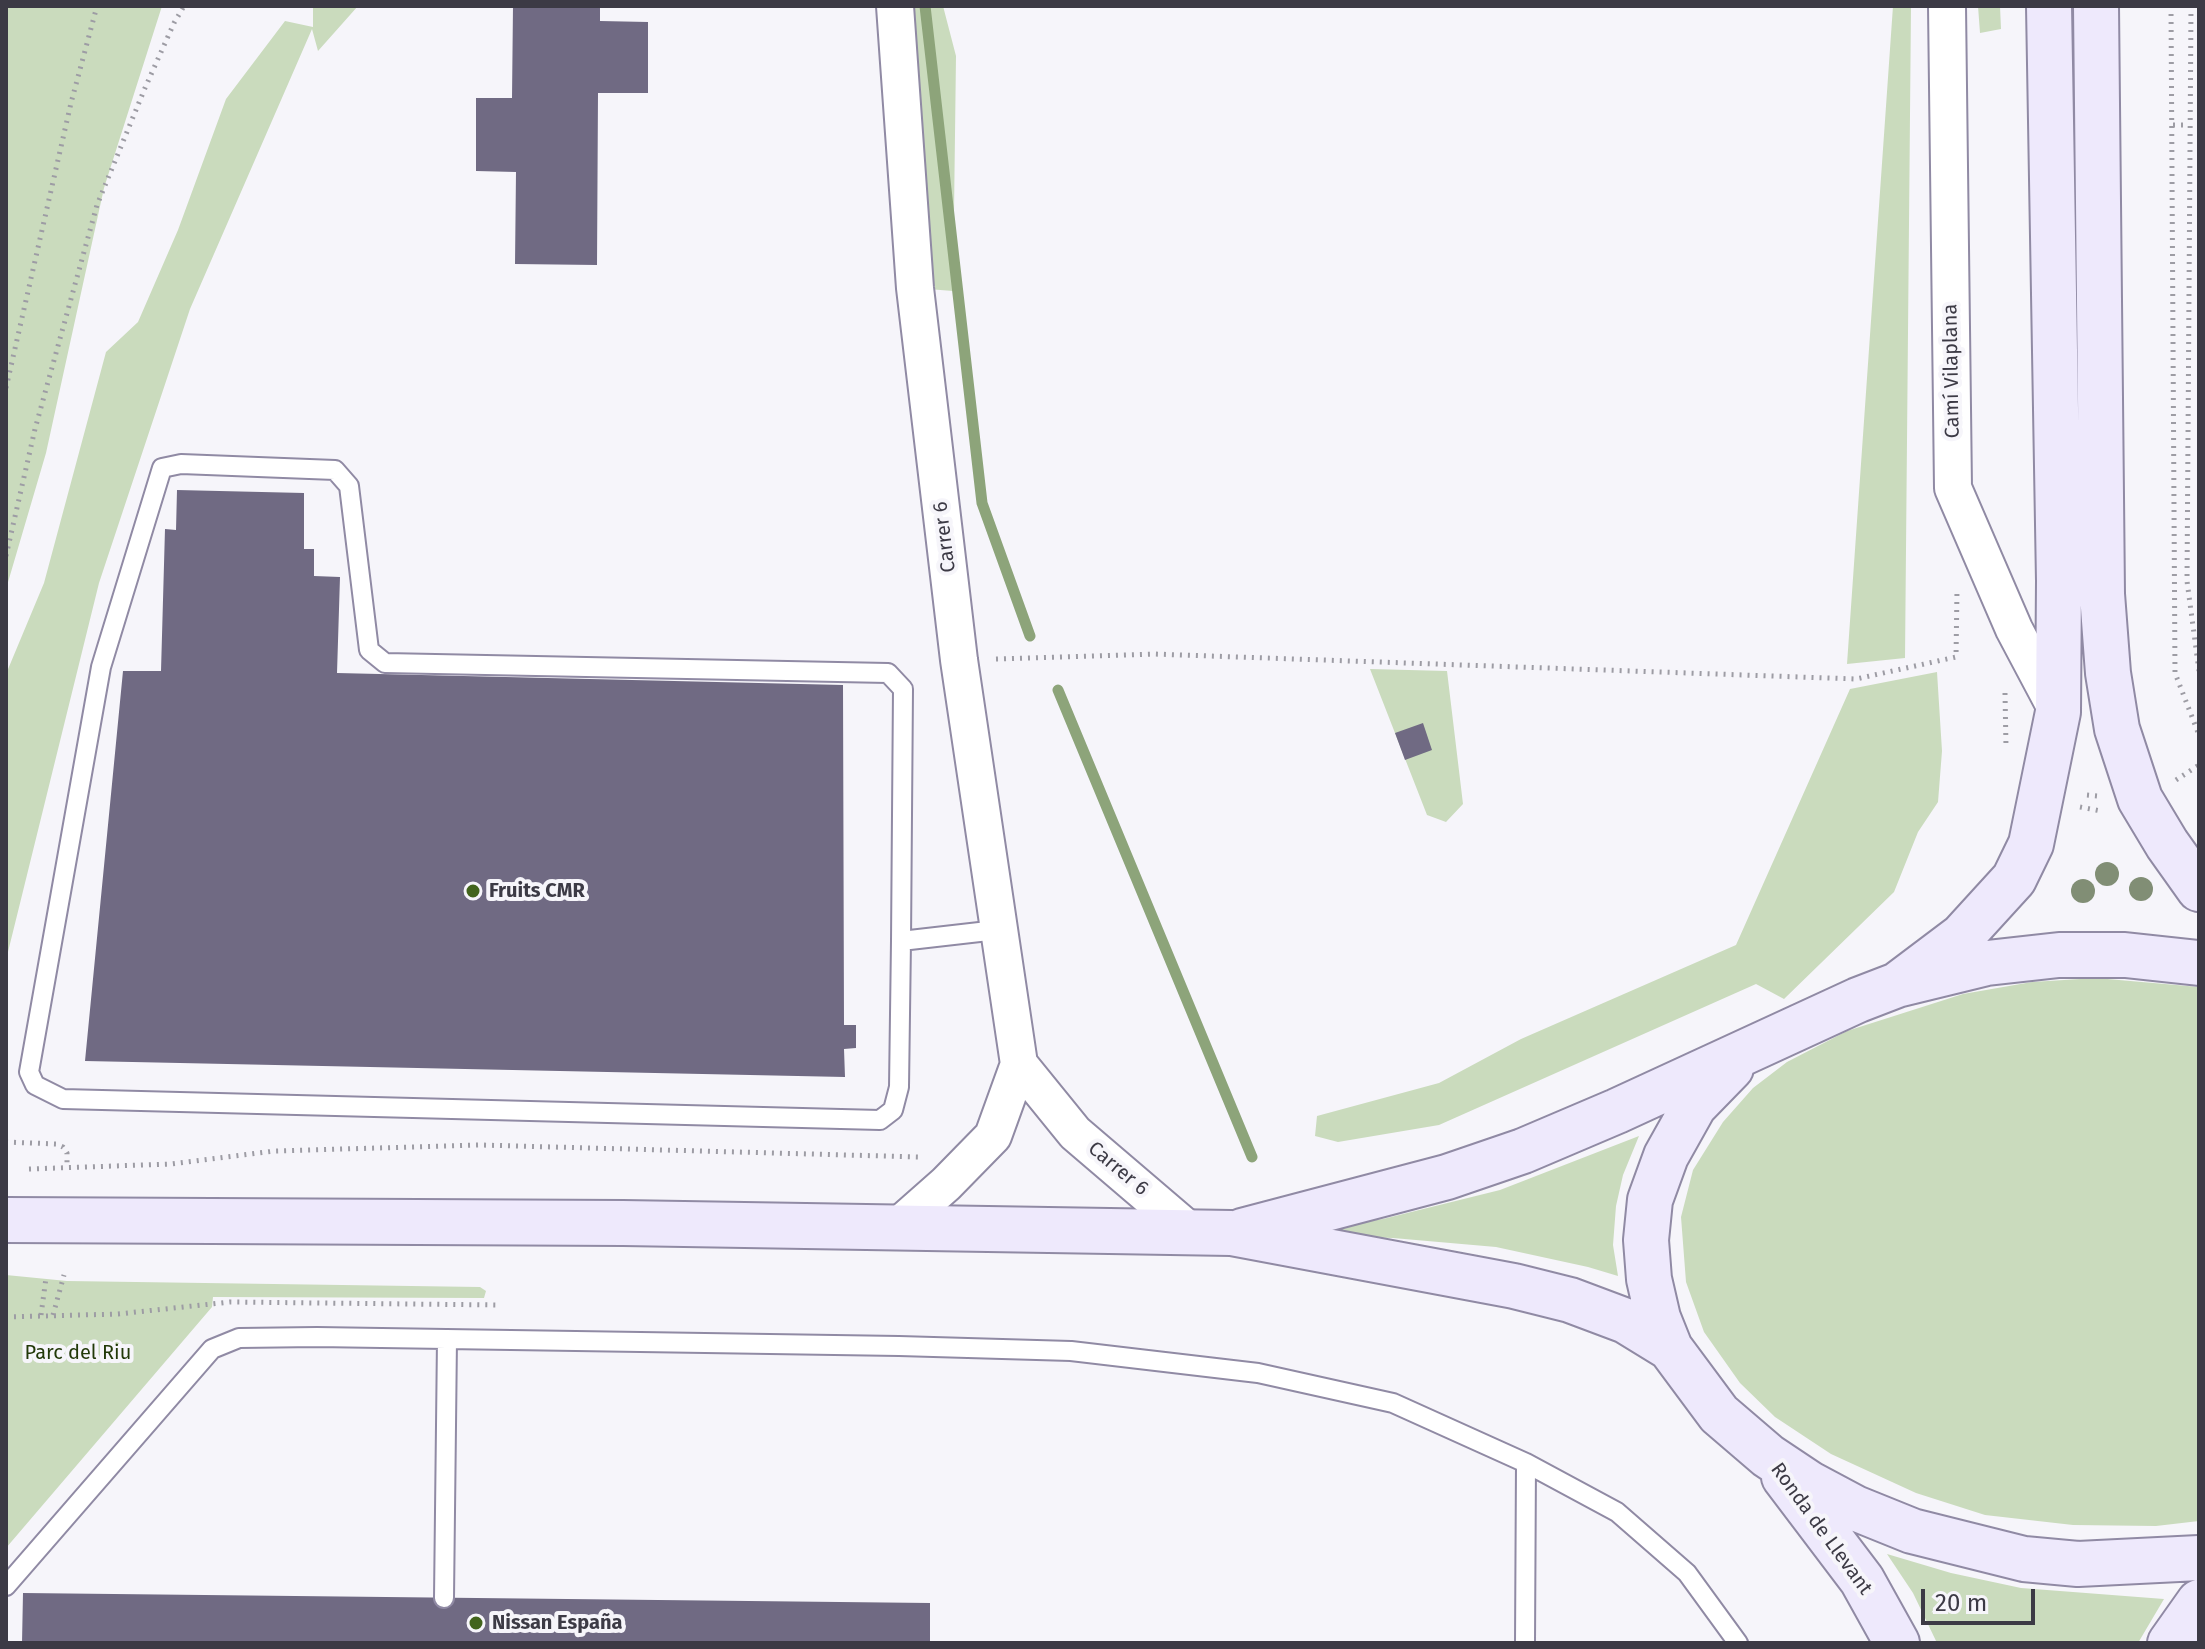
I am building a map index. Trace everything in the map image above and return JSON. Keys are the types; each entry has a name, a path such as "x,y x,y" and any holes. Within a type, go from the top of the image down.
{"main road":[{"path":"1897,985 1962,936 1989,910 2014,879 2031,844 2058,712 2059,565 2049,6"},
{"path":"2096,6 2102,594 2108,673 2117,729 2140,799 2199,889"},
{"path":"1212,1233 1447,1177 1523,1151 1897,985 1987,963 2059,955 2125,955 2199,963"},
{"path":"1757,1046 1716,1080 1694,1106 1657,1177 1650,1200 1646,1240 1649,1279 1658,1318 1670,1348 1719,1414 1768,1456 1810,1484 1855,1508 1912,1531 2024,1559 2078,1564 2199,1558"},
{"path":"17,1220 607,1223 1212,1233 1514,1286 1570,1300 1626,1321 1670,1348"},
{"name":"Ronda de Llevant","path":"1768,1456 1862,1580 1897,1643"},
{"path":"2170,1643 2199,1602"}],"street":[{"name":"Carrer 6","path":"895,6 915,288 959,660 1019,1064 993,1136 946,1184 895,1229"},
{"name":"Camí Vilaplana","path":"1947,6 1953,488 2014,629 2058,712"},
{"name":"Carrer 6","path":"1019,1064 1075,1133 1212,1233"}],"lane":[{"path":"181,464 335,470 349,486 369,650 385,663 888,673 903,689 901,941 899,1087 893,1110 880,1120 63,1099 35,1085 29,1072 101,667 162,468 181,464"},
{"path":"901,941 997,930"},
{"path":"6,1586 212,1349 239,1338 1071,1351 1258,1373 1393,1403 1526,1463 1617,1512 1687,1573 1738,1643"},
{"path":"444,1598 447,1339"},
{"path":"1525,1643 1526,1463"}],"path":[{"path":"6,388 71,103 97,6"},
{"path":"6,556 35,429 97,205 145,88 184,6"},
{"path":"2171,6 2175,673 2199,735"},
{"path":"2191,6 2187,581 2199,671"},
{"path":"2173,125 2189,125"},
{"path":"959,660 1154,654 1856,679 1956,657 1956,594 1977,545"},
{"path":"2169,785 2199,765"},
{"path":"6,1142 56,1144 67,1153 67,1167"},
{"path":"29,1169 171,1164 275,1151 480,1145 917,1158 928,1155"},
{"path":"53,1315 64,1275"},
{"path":"41,1315 46,1278"}],"green space":[{"path":"6,6 162,6 104,188 46,453 6,589"},
{"path":"313,6 358,6 318,51 312,29 190,309 99,583 6,960 6,674 44,583 106,352 138,322 178,230 226,99 285,21 313,27"},
{"path":"895,6 943,6 956,56 953,291 915,288"},
{"path":"1893,6 1911,6 1905,658 1847,664"},
{"path":"1978,6 2000,6 2001,29 1980,33"},
{"path":"1370,669 1447,671 1463,804 1446,822 1427,815"},
{"path":"1937,672 1942,751 1938,802 1918,832 1894,892 1784,999 1756,984 1439,1125 1338,1142 1315,1136 1317,1116 1439,1083 1521,1039 1736,945 1850,689"},
{"path":"2096,978 2199,987 2199,1521 2156,1526 2073,1525 1985,1515 1916,1493 1831,1454 1775,1417 1740,1383 1704,1332 1686,1282 1681,1217 1693,1170 1723,1122 1753,1088 1787,1062 1847,1031 1963,994 2032,982"},
{"path":"1639,1136 1623,1175 1616,1206 1613,1245 1618,1276 1496,1247 1328,1236 1328,1227 1383,1219 1500,1190"},
{"name":"Parc del Riu","path":"6,1275 67,1281 480,1287 486,1291 484,1298 213,1297 212,1307 6,1548"},
{"path":"1887,1554 1951,1573 2021,1588 2164,1599 2138,1643 1937,1643 1913,1593"}],"building":[{"path":"513,6 600,6 600,21 648,22 648,93 598,93 597,265 515,264 516,172 476,171 476,98 512,98"},
{"name":"Fruits CMR","path":"177,490 304,493 304,549 314,549 314,576 340,577 337,673 843,685 844,1025 856,1025 856,1048 844,1049 845,1077 85,1061 123,671 161,671 165,529 176,530"},
{"path":"1423,723 1432,750 1405,760 1395,733"},
{"name":"Nissan España","path":"23,1593 930,1603 930,1643 22,1643"}],"waterway":[{"path":"925,6 982,503 1030,636"},
{"path":"1058,690 1252,1157"}],"place":[{"name":"Fruits CMR","path":"473,891"},
{"name":"Nissan España","path":"476,1623"}]}
